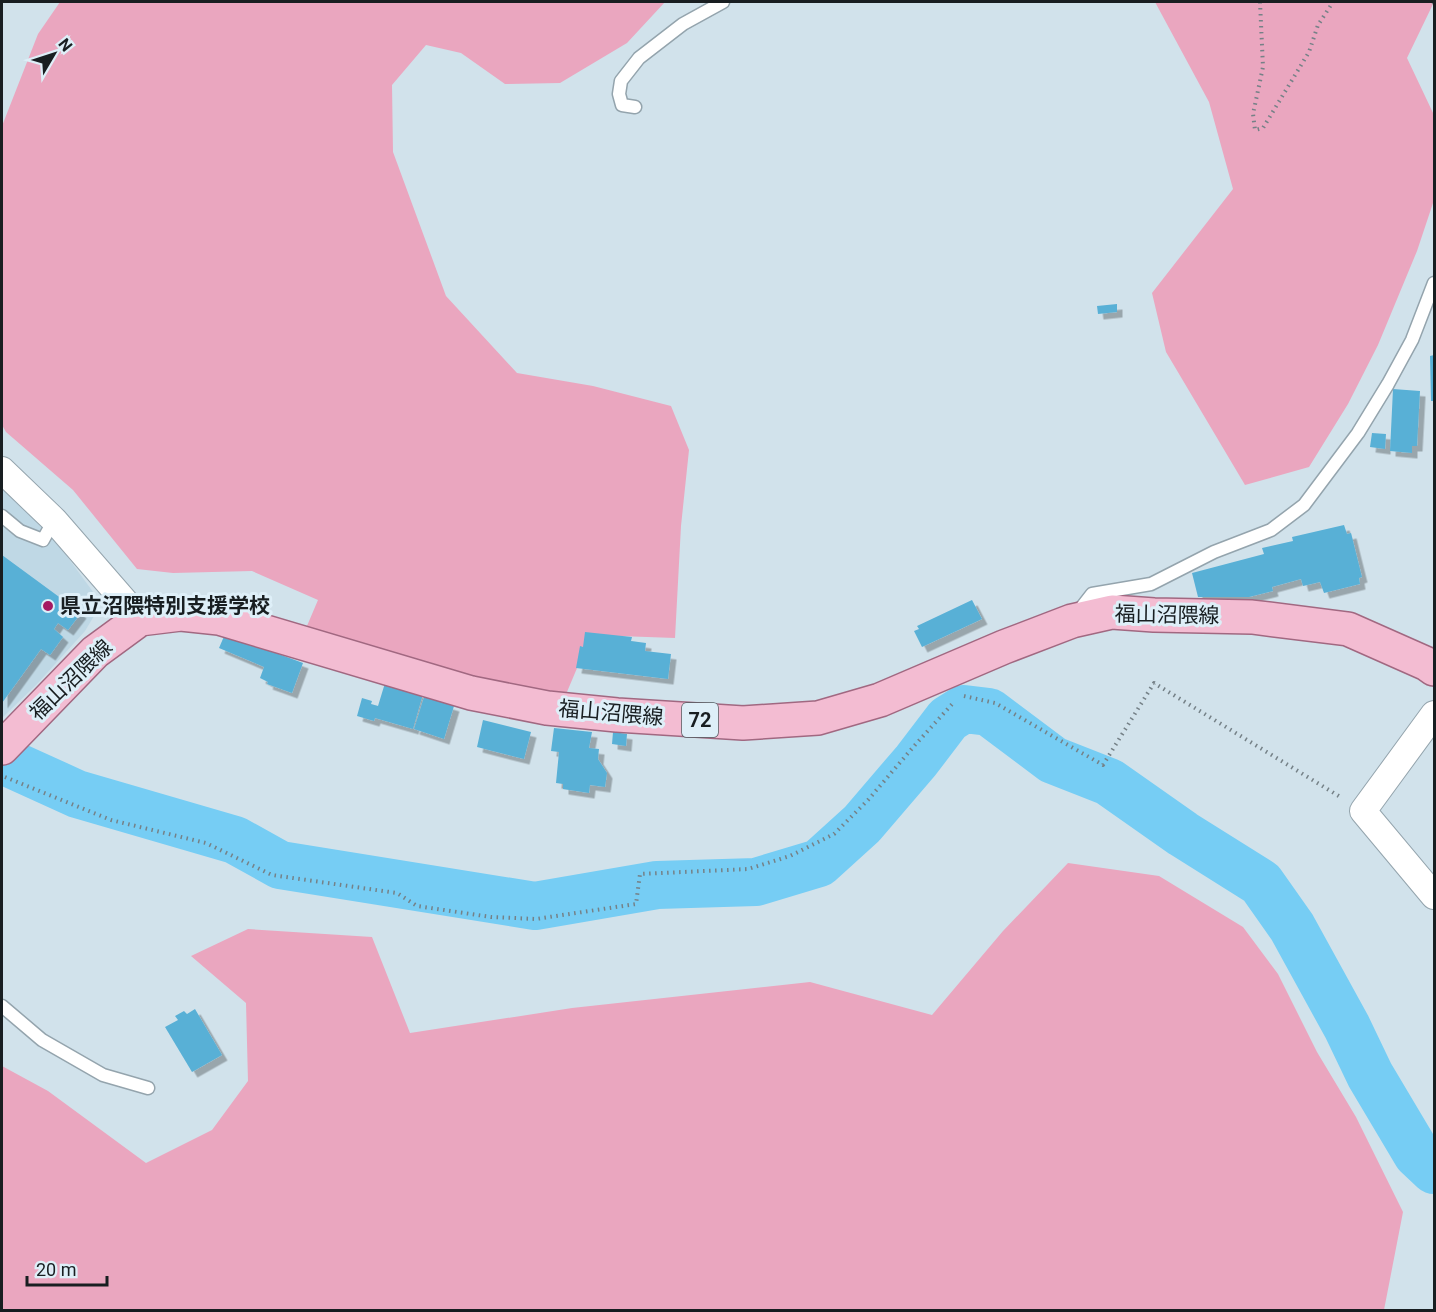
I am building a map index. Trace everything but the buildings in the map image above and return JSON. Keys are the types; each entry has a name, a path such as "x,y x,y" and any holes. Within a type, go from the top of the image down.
{"main road":[{"name":"福山沼隈線","path":"2,748 95,652 140,619 181,614 219,618 471,693 547,708 743,723 818,718 880,700 1004,647 1072,621 1112,612 1252,617 1348,629 1432,662"}],"street":[{"path":"2,470 54,520 140,619"},
{"path":"1434,714 1363,811 1434,896"}],"lane":[{"path":"635,107 622,105 619,94 621,81 639,58 683,24 723,2"},
{"path":"1072,621 1092,594 1151,584 1214,552 1271,530 1304,505 1358,433 1388,384 1412,340 1434,283"},
{"path":"2,516 20,531 43,540 54,520"},
{"path":"2,1006 42,1040 103,1074 148,1088"}],"path":[{"path":"1260,2 1263,66 1253,114 1255,130 1263,128 1275,110 1309,52 1318,25 1333,2"},
{"path":"960,695 995,703 1103,765 1154,683 1363,811"},
{"path":"2,776 111,820 206,843 272,875 397,893 417,906 491,917 536,919 636,904 640,874 748,869 790,856 834,834 868,800 915,745 966,691"}],"shaded area":[{"path":"60,2 665,2 627,43 560,83 505,84 461,53 426,45 392,85 393,152 446,296 517,373 593,386 671,406 689,450 681,526 675,638 591,635 564,699 500,687 304,633 318,600 252,571 173,573 137,569 73,490 6,432 2,425 2,126 38,34"},
{"path":"1155,2 1434,2 1407,58 1434,115 1434,200 1417,251 1378,345 1348,404 1309,467 1245,485 1166,352 1152,293 1233,189 1209,102"},
{"name":"県立沼隈特別支援学校","path":"2,486 47,529 96,596 94,616 85,631 37,684 2,718"},
{"path":"1068,863 1159,876 1243,927 1278,974 1317,1052 1356,1117 1403,1212 1384,1310 2,1310 2,1066 48,1091 146,1163 212,1130 248,1081 246,1003 191,956 248,929 372,937 410,1033 572,1008 810,982 932,1015 1003,931"}],"waterway":[{"path":"11,764 77,794 235,840 280,865 535,906 657,885 756,882 819,863 862,824 916,761 948,719 964,709 989,712 1053,760 1109,782 1183,834 1261,883 1292,927 1347,1027 1370,1075 1417,1154 1434,1170"}],"place":[{"name":"県立沼隈特別支援学校","path":"48,606"}]}
